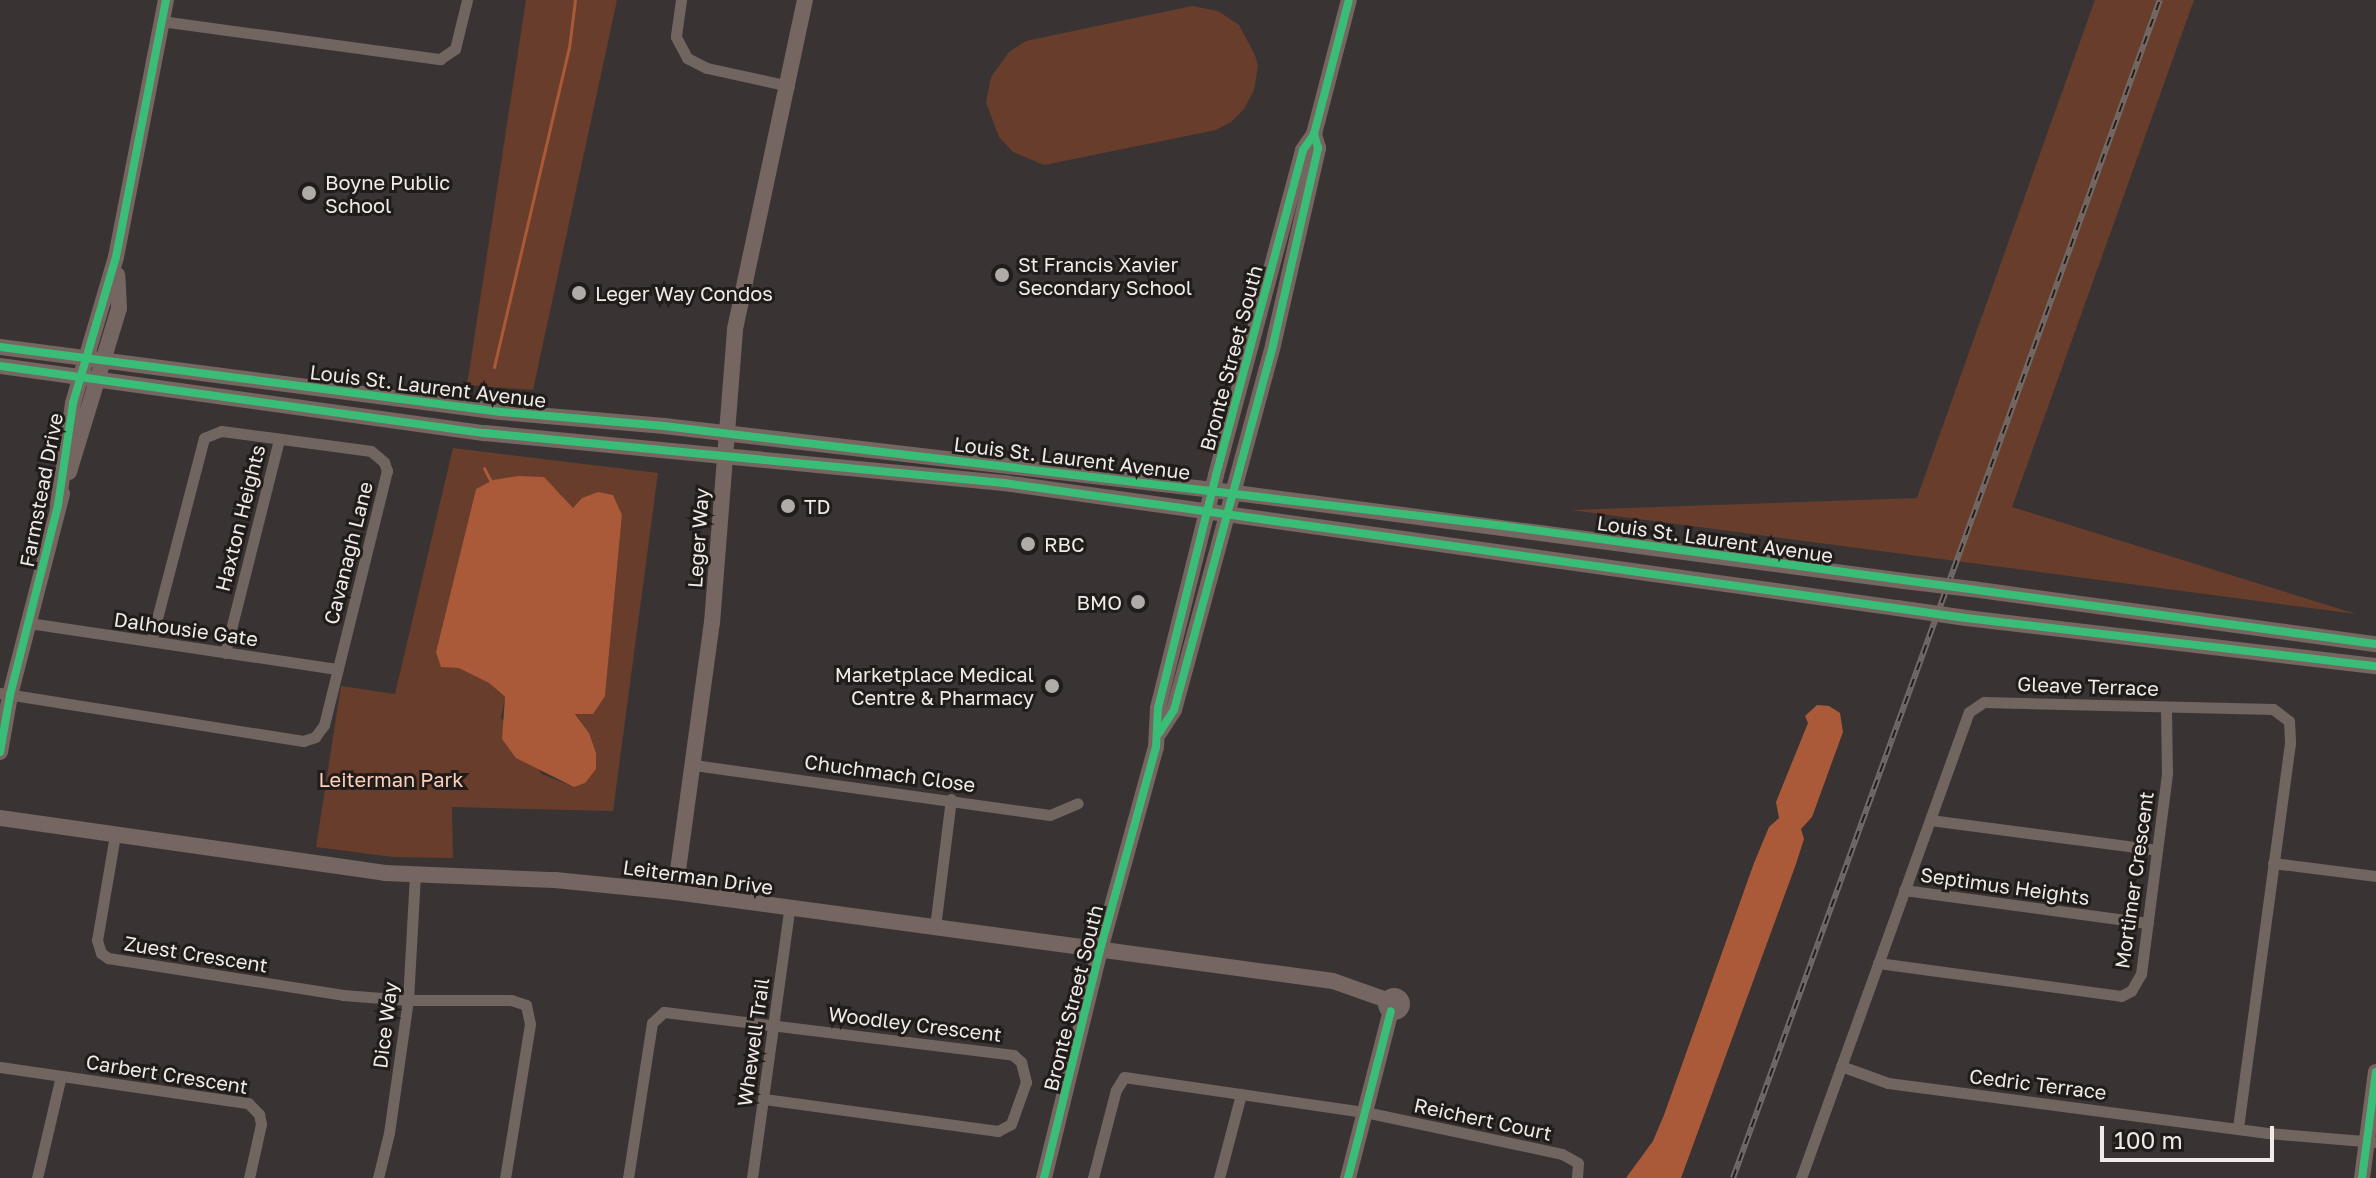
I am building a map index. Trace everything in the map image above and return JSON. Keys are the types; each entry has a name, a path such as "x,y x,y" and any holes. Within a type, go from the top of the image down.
{"main road":[{"name":"Farmstead Drive","path":"0,752 5,694 29,623 58,505 73,403 90,378 119,308 116,257 166,0"},
{"name":"Leger Way","path":"675,892 712,623 735,329 805,0"},
{"name":"Bronte Street South","path":"1044,1178 1100,950 1159,733 1158,708 1207,513 1303,150 1314,134 1349,0"},
{"name":"Bronte Street South","path":"1159,733 1174,710 1234,493 1318,148 1314,134"},
{"name":"Louis St. Laurent Avenue","path":"0,347 501,412 725,434 1213,490 2376,644"},
{"name":"Louis St. Laurent Avenue","path":"0,366 485,433 724,453 1004,483 1966,618 2376,666"},
{"name":"Leiterman Drive","path":"0,818 325,866 415,875 555,880 675,892 789,910 1333,981 1389,1006 1365,1112"},
{"path":"2362,1178 2371,1142 2376,1072"},
{"path":"1348,1178 1365,1112"}],"street":[{"path":"161,21 440,59 455,49 467,0"},
{"path":"681,0 676,37 687,58 707,68 789,86"},
{"name":"Cavanagh Lane","path":"5,694 310,740 324,725 387,471 384,462 371,451 221,431 204,438 151,641"},
{"name":"Haxton Heights","path":"225,653 279,439"},
{"name":"Dalhousie Gate","path":"29,623 337,669"},
{"name":"Gleave Terrace","path":"1801,1178 1969,712 1976,705 1996,701 2273,709 2289,721 2291,732 2238,1129"},
{"name":"Mortimer Crescent","path":"1878,963 2121,996 2138,984 2167,773 2166,707"},
{"name":"Chuchmach Close","path":"694,765 1050,815 1078,803"},
{"path":"935,927 951,799"},
{"path":"1930,820 2157,850"},
{"name":"Zuest Crescent","path":"115,835 97,940 101,953 108,958 343,995 408,1000"},
{"path":"2273,863 2376,876"},
{"name":"Dice Way","path":"378,1178 389,1133 408,1000 415,875"},
{"name":"Septimus Heights","path":"1904,890 2148,923"},
{"name":"Whewell Trail","path":"752,1178 789,910"},
{"path":"408,1000 511,1000 526,1005 531,1015 527,1049 505,1178"},
{"path":"628,1178 652,1023 657,1016 674,1011 774,1025"},
{"name":"Woodley Crescent","path":"764,1099 998,1131 1011,1124 1026,1082 1021,1062 1013,1055 774,1025"},
{"name":"Cedric Terrace","path":"1841,1066 1888,1083 2238,1129 2371,1142"},
{"name":"Carbert Crescent","path":"0,1067 248,1103 259,1114 261,1124 249,1178"},
{"path":"37,1178 61,1076"},
{"path":"1093,1178 1116,1090 1124,1077 1365,1112"},
{"path":"1219,1178 1241,1094"},
{"name":"Reichert Court","path":"1365,1112 1562,1154 1578,1163 1577,1178"}],"green space":[{"path":"526,0 617,0 533,390 467,385"},
{"path":"2095,0 2194,0 2012,507 2356,614 1571,510 1917,498"},
{"path":"1192,6 1218,11 1239,25 1255,55 1258,66 1254,90 1244,109 1231,122 1216,130 1044,165 1013,152 999,137 986,102 991,77 1009,52 1026,41"},
{"name":"Leiterman Park","path":"453,448 658,473 613,811 452,807 453,858 393,857 316,847 341,686 395,694","holes":["476,489 560,493 565,503 573,508 622,515 605,695 575,713 589,733 574,787 542,774 501,718 505,698 489,683 436,652"]}],"shaded area":[{"path":"518,476 544,477 573,508 582,498 598,492 613,495 622,515 605,696 593,714 575,714 589,733 596,753 596,769 585,783 574,787 516,758 502,739 505,697 489,683 459,668 441,667 436,652 476,489 493,480"},
{"path":"1817,705 1829,706 1840,713 1843,732 1812,817 1801,829 1804,839 1796,864 1681,1178 1626,1178 1653,1141 1664,1115 1754,863 1769,827 1779,818 1776,802 1808,723 1805,716"}],"waterway":[{"path":"494,367 569,48 575,0"},
{"path":"484,468 491,482"}],"railway":[{"path":"1733,1178 2160,0"}],"cycle path":[{"path":"0,752 10,695 58,505 73,403 116,257 166,0"},
{"path":"1044,1178 1100,950 1156,747 1158,708 1216,475 1303,150 1314,134 1349,0"},
{"path":"1159,733 1174,710 1273,345 1318,148 1314,134"},
{"path":"0,347 501,412 664,426 1504,526 2376,644"},
{"path":"0,366 485,433 1004,483 1966,618 2376,666"},
{"path":"1348,1178 1391,1011"},
{"path":"2362,1178 2376,1072"}],"place":[{"name":"Boyne Public School","path":"309,193"},
{"name":"St Francis Xavier Secondary School","path":"1002,275"},
{"name":"Leger Way Condos","path":"579,293"},
{"name":"TD","path":"788,506"},
{"name":"RBC","path":"1028,544"},
{"name":"BMO","path":"1138,602"},
{"name":"Marketplace Medical Centre & Pharmacy","path":"1052,686"}]}
